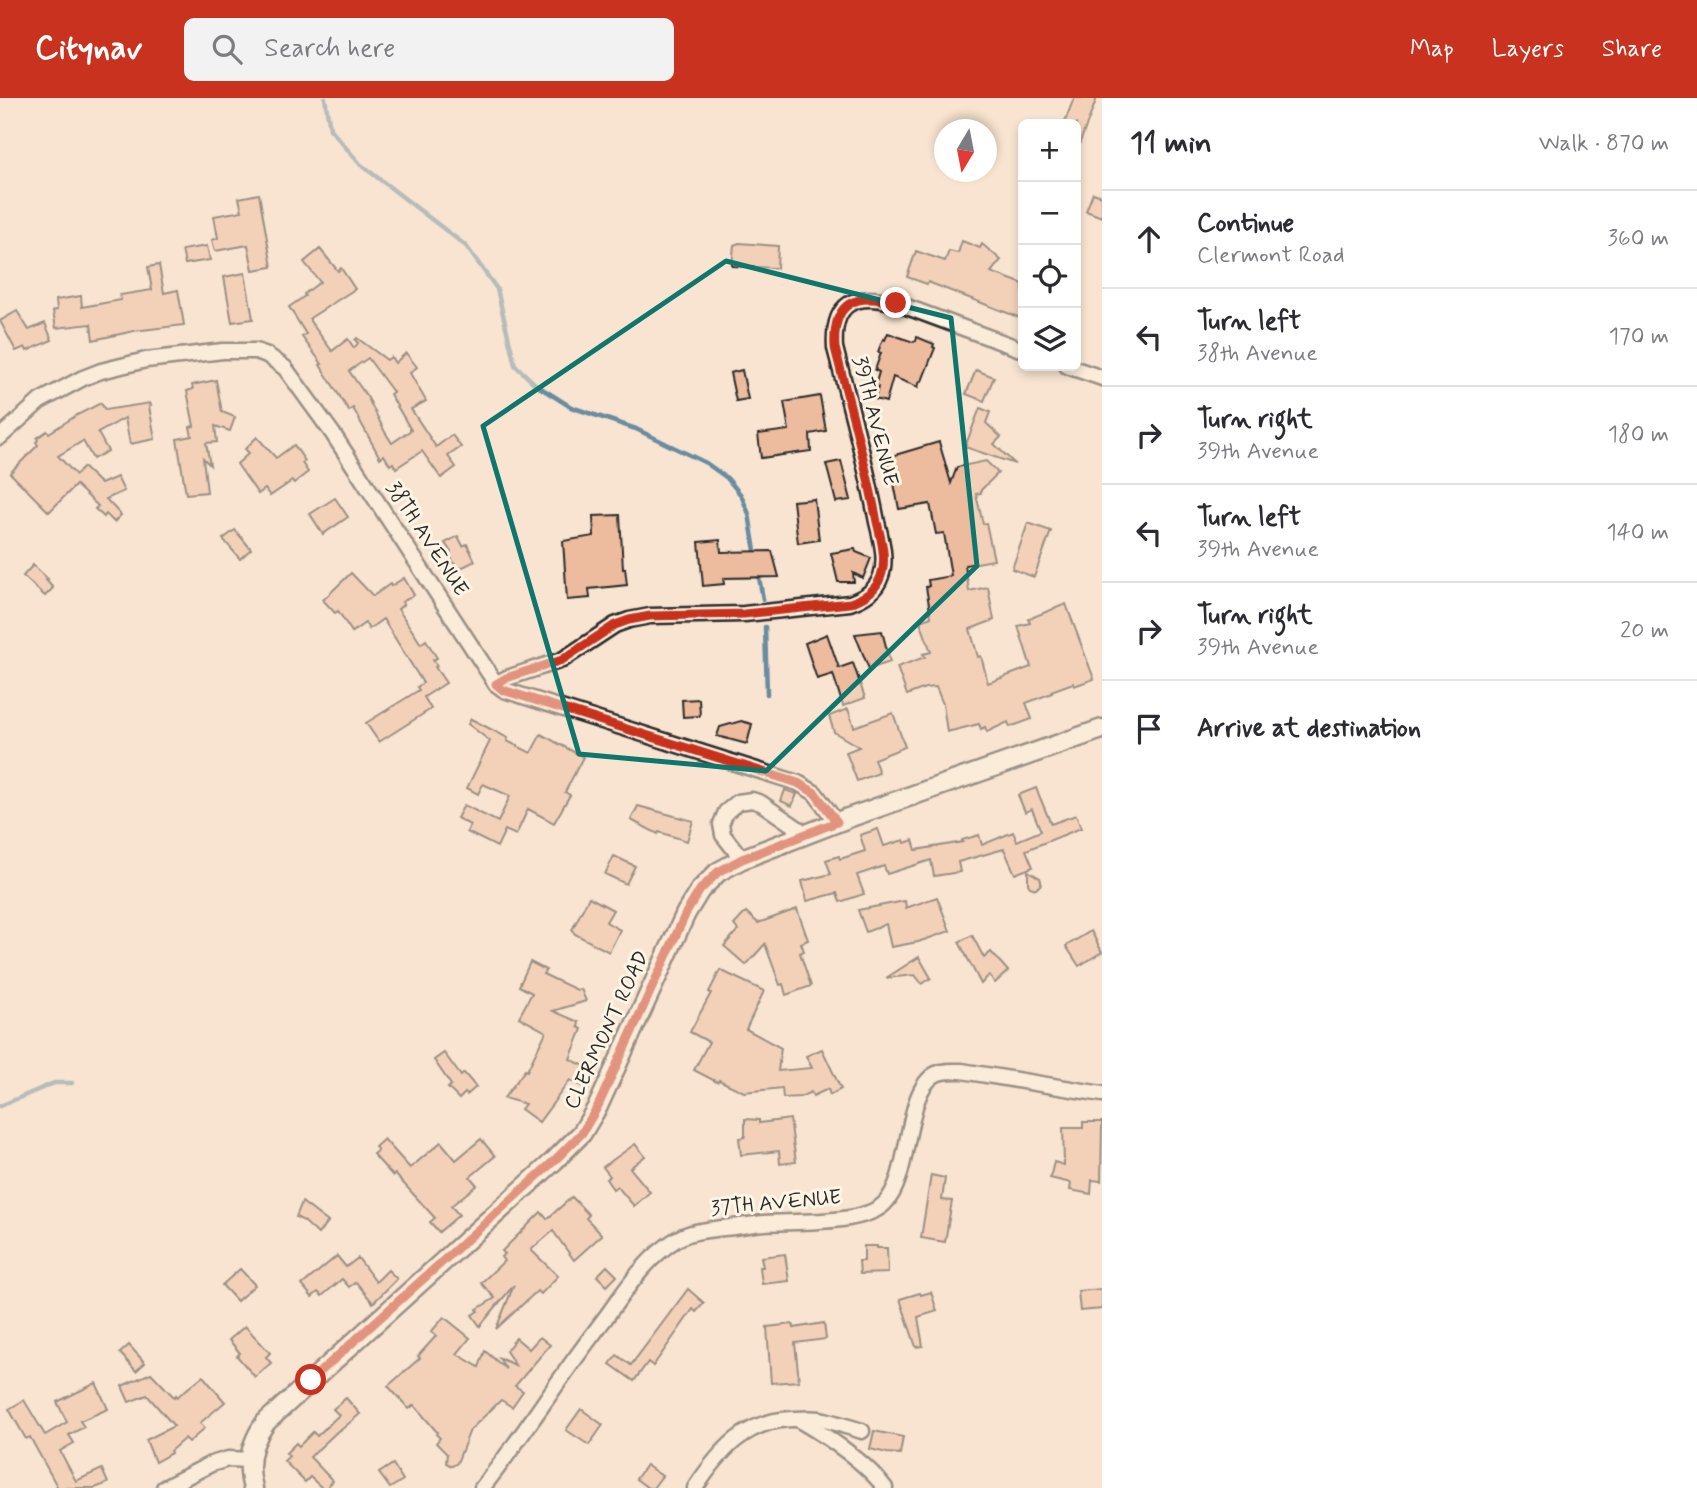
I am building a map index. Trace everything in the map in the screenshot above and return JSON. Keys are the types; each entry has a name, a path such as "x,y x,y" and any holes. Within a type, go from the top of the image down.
{"street":[{"name":"39TH AVENUE","path":"496,684 506,678 562,660 615,625 629,620 650,616 744,614 850,603 863,598 874,589 882,575 883,550 871,489 835,348 836,321 843,309 853,301 865,298 896,303 1018,348"},
{"name":"38TH AVENUE","path":"0,437 40,401 102,371 146,360 223,351 256,351 267,355 285,368 333,434 496,684"},
{"path":"1080,371 1102,379"},
{"path":"496,684 503,690 798,783 815,793 837,822"},
{"name":"CLERMONT ROAD","path":"253,1488 250,1460 255,1439 266,1422 582,1133 598,1106 694,899 718,872 742,859 837,822 1102,729"},
{"path":"742,859 723,835 721,824 726,812 738,802 752,800 761,803 806,834"},
{"name":"37TH AVENUE","path":"482,1488 641,1269 658,1253 678,1239 696,1232 765,1223 852,1217 870,1212 884,1204 900,1174 919,1097 926,1082 936,1074 947,1071 962,1072 1102,1094"},
{"path":"695,1488 736,1439 748,1430 779,1419 817,1419 862,1431"},
{"path":"798,1419 857,1460 879,1479 885,1488"},
{"path":"164,1488 211,1464 228,1459 250,1460"}],"highlighted area":[{"path":"726,261 951,318 977,566 766,771 579,754 483,426"}],"building":[{"path":"1074,98 1097,98 1081,140 1081,119 1066,119"},
{"path":"1093,193 1102,196 1102,217 1086,211"},
{"path":"259,194 272,267 253,270 248,245 215,251 212,240 218,238 214,216 242,211 239,198"},
{"path":"962,241 980,248 982,244 1001,260 991,272 1018,282 1018,317 928,282 927,284 907,277 916,251 945,261 949,251 958,253"},
{"path":"739,243 778,246 777,268 732,266 734,245"},
{"path":"207,246 210,260 185,264 182,250"},
{"path":"320,249 338,271 341,268 355,289 310,318 332,351 348,339 354,348 358,343 355,340 357,338 387,360 391,357 395,363 406,353 417,367 410,373 426,401 411,409 436,447 452,435 461,447 448,456 456,467 441,478 422,451 396,468 393,463 390,465 384,455 380,458 353,408 349,411 320,365 322,364 302,337 306,334 289,307 320,282 304,262","holes":["368,358 393,392 390,394 411,430 392,443 368,398 349,371"]},
{"path":"159,265 164,293 178,290 184,325 134,331 93,340 91,324 56,328 53,311 57,310 56,300 81,296 82,307 121,300 120,295 152,290 148,267"},
{"path":"245,273 253,319 232,322 224,277"},
{"path":"17,311 29,330 45,323 52,340 27,351 25,347 16,351 0,321"},
{"path":"888,333 913,342 917,337 934,344 935,348 918,387 893,377 886,402 875,399 879,372 875,370 881,353 878,352"},
{"path":"742,370 748,399 736,401 730,373"},
{"path":"976,370 994,377 984,401 966,394"},
{"path":"216,380 222,412 235,417 230,431 215,426 217,442 206,443 210,465 203,458 207,492 186,494 177,439 192,436 190,427 194,426 187,391 193,389 192,385"},
{"path":"820,396 826,431 810,434 811,451 761,458 758,434 789,430 784,402"},
{"path":"101,403 105,410 150,403 155,439 130,444 125,418 98,433 108,451 93,459 83,441 58,456 76,475 83,467 101,484 117,477 124,491 106,499 121,515 114,522 106,514 104,517 95,509 98,506 76,485 49,512 10,473 38,445 37,438"},
{"path":"980,408 990,412 986,423 1001,437 994,444 1015,464 965,447"},
{"path":"257,437 276,458 294,445 305,461 302,463 308,472 270,496 265,489 258,494 237,464 249,453 245,449"},
{"path":"939,442 951,483 957,467 986,461 998,473 981,493 976,494 994,560 965,565 969,591 988,587 994,620 970,629 988,683 1031,667 1018,626 1030,623 1028,619 1066,604 1094,679 1074,686 1073,683 1026,703 1032,719 1010,727 1008,722 987,732 985,727 981,729 979,724 947,732 943,704 936,687 907,695 897,667 925,657 923,654 931,652 920,621 931,617 926,587 929,586 928,580 951,576 944,533 936,534 930,504 899,509 893,478 885,458"},
{"path":"841,461 851,500 836,502 826,464"},
{"path":"335,498 348,517 323,534 310,514"},
{"path":"814,499 819,540 798,543 793,501"},
{"path":"620,515 623,569 625,568 627,585 589,589 590,598 567,600 563,541 594,536 593,516"},
{"path":"1028,523 1051,531 1034,577 1012,569"},
{"path":"235,530 251,549 240,559 223,539"},
{"path":"458,536 463,546 467,544 475,561 457,570 445,543"},
{"path":"720,540 721,552 772,551 779,577 723,578 724,584 703,586 699,542"},
{"path":"855,549 856,552 871,558 863,578 853,573 854,582 838,582 831,553"},
{"path":"33,565 48,579 46,580 53,588 45,596 23,576"},
{"path":"351,573 373,596 404,578 414,595 402,602 404,604 398,609 421,644 426,640 437,658 433,660 437,666 435,667 446,683 424,697 431,709 379,742 366,723 419,690 417,687 423,683 383,619 369,629 365,623 352,632 338,611 335,613 323,600"},
{"path":"882,631 890,662 869,669 855,634"},
{"path":"827,634 839,668 853,663 865,698 843,706 833,674 817,679 805,643"},
{"path":"699,699 700,716 683,717 682,700"},
{"path":"848,709 854,727 893,713 905,747 874,759 879,773 857,781 846,752 859,747 834,732 829,716"},
{"path":"471,719 531,753 541,734 583,757 565,792 570,795 554,823 528,809 516,835 505,830 497,847 467,832 470,825 457,818 464,805 498,822 510,796 483,784 478,794 467,788 490,741 468,724"},
{"path":"741,721 752,724 747,744 717,736 720,727"},
{"path":"1036,788 1051,824 1076,815 1081,828 1026,850 1033,867 1015,874 1004,849 958,862 960,872 934,876 931,860 887,874 884,866 857,875 864,894 840,902 837,893 807,901 802,881 831,874 826,860 839,856 840,859 865,851 860,835 878,829 884,846 913,840 916,850 963,842 962,840 979,835 982,845 1013,832 1017,841 1041,831 1032,809 1025,812 1018,795"},
{"path":"785,790 797,794 792,806 781,801"},
{"path":"638,806 693,821 687,841 659,832 658,834 631,820"},
{"path":"614,856 635,866 626,884 605,874"},
{"path":"1028,871 1040,878 1041,884 1036,889 1028,884"},
{"path":"589,897 613,910 606,922 620,930 609,952 572,930"},
{"path":"937,897 950,931 918,942 891,947 886,924 866,932 858,910 905,901 906,908"},
{"path":"797,909 808,940 801,943 804,951 800,953 811,986 786,995 765,944 746,965 724,946 738,930 734,925 746,912 758,923"},
{"path":"1091,931 1102,952 1079,966 1066,946"},
{"path":"972,935 984,958 991,952 1008,971 995,983 989,975 981,984 959,942"},
{"path":"919,957 931,978 922,984 915,975 886,978"},
{"path":"530,962 546,970 543,974 577,990 581,989 586,1001 553,1011 579,1022 578,1027 582,1029 570,1059 597,1072 588,1089 570,1080 539,1122 521,1109 525,1104 504,1098 525,1070 527,1071 546,1032 519,1017 532,993 519,986"},
{"path":"720,970 764,991 746,1029 781,1048 778,1071 812,1068 806,1056 822,1049 841,1089 830,1095 828,1089 813,1096 811,1092 800,1097 783,1098 782,1088 744,1092 694,1070 709,1042 690,1032"},
{"path":"444,1053 461,1076 464,1073 476,1087 459,1099 448,1088 451,1085 434,1060"},
{"path":"745,1119 759,1120 759,1123 790,1119 796,1162 780,1164 779,1151 741,1155 739,1138 745,1137"},
{"path":"1083,1122 1102,1122 1101,1181 1092,1180 1091,1194 1070,1190 1071,1183 1050,1178 1054,1162 1064,1165 1063,1128 1083,1128"},
{"path":"384,1139 410,1168 441,1142 456,1160 481,1139 495,1156 470,1177 477,1185 451,1206 459,1215 439,1232 430,1222 435,1218 373,1154 378,1150 375,1147"},
{"path":"635,1144 645,1156 630,1168 650,1192 634,1206 617,1186 613,1189 606,1179 610,1176 603,1167"},
{"path":"931,1175 945,1178 942,1200 952,1201 945,1242 921,1238"},
{"path":"572,1197 589,1215 586,1218 602,1235 574,1260 553,1231 531,1250 558,1276 541,1294 537,1291 496,1329 514,1285 480,1326 472,1315 495,1298 481,1283 504,1261 501,1257 505,1254 502,1251 541,1212 547,1219"},
{"path":"302,1202 328,1222 318,1234 296,1217"},
{"path":"864,1246 887,1248 888,1273 860,1274 859,1261 864,1261"},
{"path":"785,1254 789,1281 762,1284 761,1257"},
{"path":"337,1256 346,1267 358,1258 376,1282 388,1270 397,1279 373,1303 356,1282 349,1287 342,1279 322,1296 318,1292 312,1297 302,1285"},
{"path":"607,1266 617,1276 607,1286 597,1276"},
{"path":"240,1269 255,1285 237,1301 222,1285"},
{"path":"688,1289 704,1303 696,1312 693,1309 653,1366 648,1362 634,1381 610,1364 617,1355 631,1365"},
{"path":"1102,1289 1102,1309 1080,1311 1078,1291"},
{"path":"931,1292 937,1311 918,1317 923,1346 916,1347 900,1299"},
{"path":"444,1317 470,1338 457,1354 479,1367 485,1351 506,1369 499,1358 515,1365 506,1351 516,1338 529,1349 540,1337 550,1345 515,1386 523,1391 512,1407 501,1400 470,1430 457,1463 452,1466 446,1463 447,1454 436,1443 440,1438 437,1432 414,1405 409,1409 388,1386 420,1358 418,1356 436,1336 431,1332"},
{"path":"824,1323 826,1339 795,1343 799,1381 771,1383 767,1327 793,1324 794,1328"},
{"path":"245,1326 270,1353 266,1357 271,1363 255,1377 237,1356 240,1353 229,1340"},
{"path":"129,1345 145,1363 136,1371 120,1353"},
{"path":"151,1373 174,1397 203,1376 225,1402 200,1423 205,1428 189,1442 185,1438 171,1453 155,1462 146,1440 174,1426 147,1395 129,1402 122,1386"},
{"path":"96,1383 108,1409 80,1421 84,1427 69,1435 74,1443 60,1451 76,1481 102,1469 108,1483 95,1488 58,1488 30,1437 26,1439 9,1409 24,1400 45,1435 67,1422 57,1402"},
{"path":"346,1398 360,1414 310,1457 333,1481 326,1488 322,1488 310,1477 305,1482 284,1461 289,1456 286,1453 296,1443 299,1446 313,1432 317,1436 339,1415 333,1409"},
{"path":"581,1409 603,1425 589,1445 566,1430"},
{"path":"874,1431 903,1437 900,1454 870,1449"},
{"path":"393,1464 403,1480 390,1488 379,1473"},
{"path":"646,1465 662,1476 653,1488 648,1488 636,1479"}],"waterway":[{"path":"325,98 330,129 360,164 466,246 497,289 515,365 536,385 571,407 636,429 706,463 727,478 741,495 749,514 756,557"},
{"path":"758,572 763,599"},
{"path":"765,627 767,694"},
{"path":"0,1106 54,1083 72,1083"}],"route":[{"path":"311,1380 582,1133 598,1106 686,913 704,885 718,872 742,859 837,822 815,793 798,783 503,690 496,684 506,678 562,660 598,635 629,620 650,616 744,614 850,603 863,598 874,589 882,575 883,550 871,489 835,348 834,333 836,321 843,309 853,301 865,298 896,303"}]}
